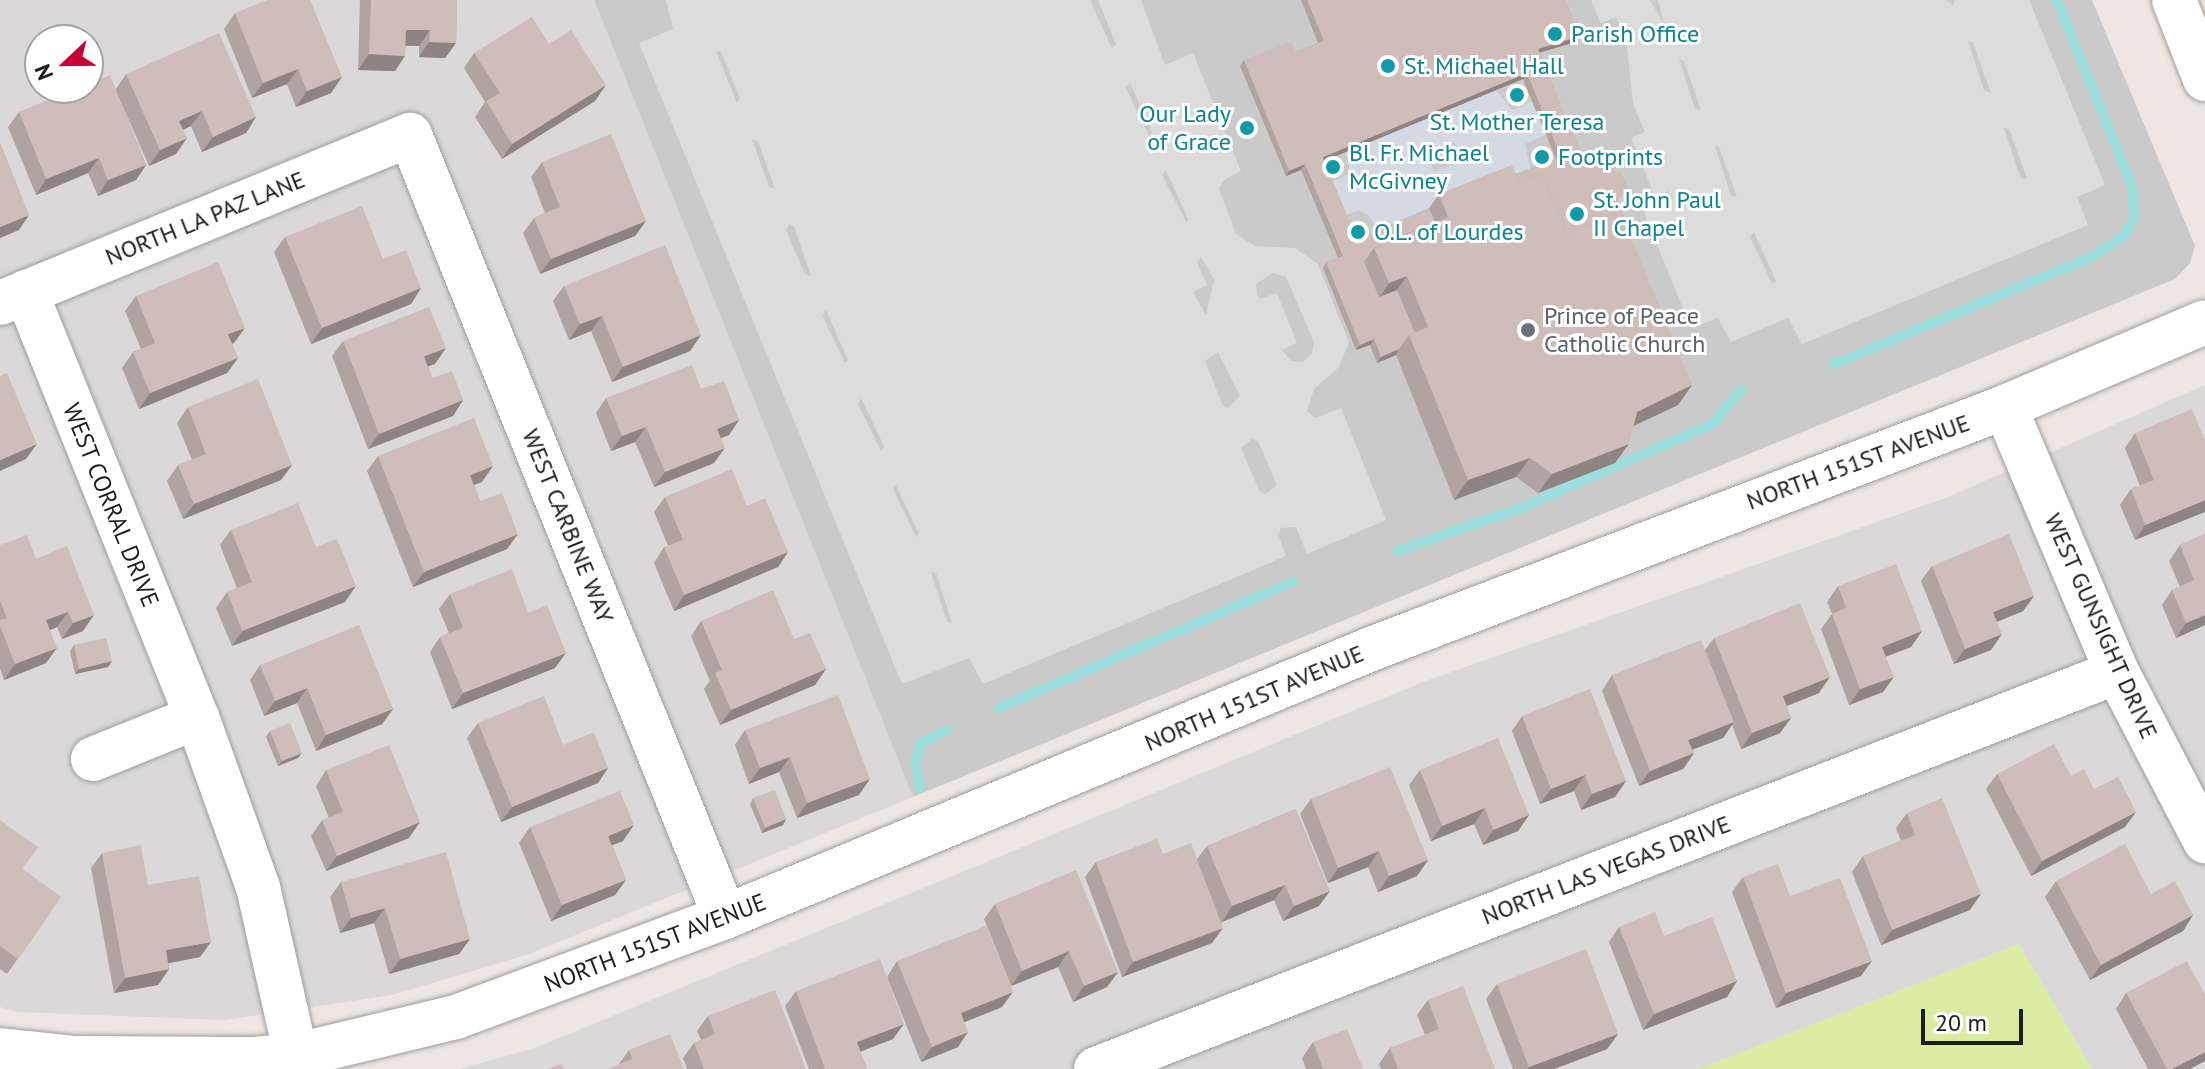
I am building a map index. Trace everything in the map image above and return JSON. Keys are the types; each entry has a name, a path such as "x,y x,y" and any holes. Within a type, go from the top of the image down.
{"street":[{"path":"2174,0 2205,79"},
{"name":"NORTH LA PAZ LANE","path":"13,298 410,135"},
{"name":"WEST CARBINE WAY","path":"410,135 725,917"},
{"name":"WEST CORRAL DRIVE","path":"13,298 197,717 258,887 298,1062"},
{"name":"NORTH 151ST AVENUE","path":"0,1050 172,1061 298,1062 456,1017 725,917 1371,649 2005,407 2205,322"},
{"name":"WEST GUNSIGHT DRIVE","path":"2005,407 2117,672 2205,841"},
{"name":"NORTH LAS VEGAS DRIVE","path":"1096,1069 2117,672"},
{"path":"93,759 197,717"}],"shaded area":[{"path":"0,0 594,0 913,797 529,954 392,995 225,1020 18,1012 0,1007"},
{"path":"594,0 2092,0 2195,246 2190,263 2175,279 913,797"},
{"path":"666,0 1090,0 1112,49 1116,44 1098,0 1141,0 1165,65 1193,53 1241,171 1224,180 1219,189 1236,234 1255,246 1295,248 1318,264 1349,342 1339,367 1314,389 1307,411 1315,418 1341,408 1386,520 1307,554 1296,527 1281,528 1278,534 1286,556 983,684 969,658 902,684 639,43 673,29","holes":["716,51 721,52 740,98 737,103","1130,83 1152,132 1149,136 1126,88","752,139 758,141 775,189 769,187","1166,170 1188,219 1186,222 1162,175","789,224 794,226 811,276 805,275 786,230","1201,257 1214,280 1206,315 1193,292 1207,285 1197,262","1273,273 1286,277 1314,342 1312,353 1303,362 1291,361 1282,350 1297,343 1277,293 1260,299 1256,284","826,310 848,360 845,363 822,315","1218,352 1240,396 1228,408 1223,406 1205,361","861,398 884,446 881,451 858,404","1252,439 1258,441 1277,485 1266,494 1260,492 1241,448","896,485 919,534 916,537 893,489","931,572 936,573 952,623 947,621"]},
{"path":"1591,0 1650,0 1664,24 1658,0 1947,0 1953,6 1955,0 2029,0 2105,185 2077,197 2088,225 1802,344 1788,318 1731,342 1718,318 1691,328 1644,213 1673,198 1668,191 1655,197 1631,138 1645,132 1633,104 1626,38 1616,17 1601,23","holes":["1968,41 1973,43 1991,93 1984,90","1679,59 1684,61 1701,110 1695,109","2004,128 2009,129 2027,179 2021,179","1715,146 1719,147 1737,197 1731,196","1754,232 1776,281 1772,284 1750,237"]},
{"path":"1496,90 1512,110 1532,102 1546,135 1525,144 1531,173 1378,235 1370,216 1359,210 1341,217 1327,184 1346,176 1350,164 1345,152","holes":["1454,142 1462,161 1434,172 1427,154"]},
{"path":"2205,385 2205,1069 2092,1069 2019,944 1699,1069 459,1069 535,1048 1423,682 1948,497"}],"green space":[{"path":"2019,944 2092,1069 1699,1069"}],"building":[{"path":"267,0 310,0 342,77 307,91 298,69 263,83 235,13"},
{"path":"371,0 457,0 456,43 429,42 430,30 406,30 405,56 369,54"},
{"path":"1307,0 1565,0 1580,36 1538,49 1587,167 1600,160 1605,170 1621,172 1628,187 1618,200 1626,220 1618,223 1615,214 1567,234 1542,174 1520,183 1516,174 1561,157 1527,73 1323,157 1357,240 1429,208 1435,222 1374,248 1364,262 1379,297 1397,290 1415,333 1409,335 1399,349 1381,357 1374,339 1360,345 1326,262 1343,256 1305,164 1289,171 1244,60 1291,42 1296,52 1324,41"},
{"path":"532,17 549,44 571,30 606,85 512,144 486,101 500,93 474,53"},
{"path":"219,33 256,117 213,137 202,111 179,121 187,138 160,150 126,74"},
{"path":"110,75 146,165 108,180 99,158 46,179 19,112 38,104 104,104 104,77"},
{"path":"611,134 646,221 551,259 534,218 560,207 542,162"},
{"path":"0,142 29,215 0,227"},
{"name":"Prince of Peace Catholic Church","path":"1512,165 1520,183 1542,174 1567,234 1615,214 1621,230 1627,228 1692,385 1637,412 1629,444 1552,474 1530,458 1468,480 1409,335 1428,327 1407,276 1389,283 1374,248 1448,217 1439,194"},
{"path":"362,206 383,259 406,250 421,288 322,328 285,237"},
{"path":"665,245 701,335 623,367 602,316 580,324 564,286"},
{"path":"218,262 245,328 228,334 238,358 150,393 133,352 155,343 136,296"},
{"path":"429,307 446,348 424,356 432,378 452,371 463,400 379,434 343,341"},
{"path":"692,365 701,389 724,381 739,420 717,429 725,448 665,472 646,427 622,436 606,398"},
{"path":"7,373 37,444 0,460 0,376"},
{"path":"258,379 292,465 194,504 178,465 206,454 188,407"},
{"path":"2192,409 2205,441 2205,500 2145,525 2131,489 2154,480 2135,433"},
{"path":"474,418 493,466 470,475 480,501 502,493 518,534 424,572 378,456"},
{"path":"732,469 747,506 765,498 788,552 684,595 664,547 683,540 665,497"},
{"path":"298,503 316,547 337,539 356,586 242,631 227,592 252,582 231,530"},
{"path":"2009,534 2034,596 1993,612 2002,634 1965,649 1932,566"},
{"path":"2205,534 2205,615 2186,623 2172,590 2194,580 2180,545"},
{"path":"27,535 36,559 67,546 94,615 73,623 68,612 46,620 57,648 15,664 0,626 0,620 7,618 0,601 0,545"},
{"path":"1896,564 1922,631 1882,647 1894,677 1860,689 1832,614 1846,608 1838,586"},
{"path":"512,569 528,613 547,605 566,653 463,693 440,637 463,628 450,594"},
{"path":"773,590 794,639 810,633 826,669 731,710 715,673 722,670 701,621"},
{"path":"1800,603 1830,677 1783,696 1791,718 1752,733 1714,638"},
{"path":"359,625 393,709 326,735 307,688 275,701 260,665"},
{"path":"106,638 112,661 79,669 74,645"},
{"path":"1701,640 1734,722 1688,740 1694,753 1650,771 1612,675"},
{"path":"1590,689 1626,781 1592,794 1585,775 1551,789 1522,716"},
{"path":"838,695 870,779 807,803 790,757 760,768 745,730"},
{"path":"544,696 563,745 594,732 608,768 512,807 478,723"},
{"path":"290,723 302,753 282,761 270,731"},
{"path":"1498,738 1529,815 1493,830 1485,808 1442,826 1420,770"},
{"path":"2054,744 2071,776 2084,769 2094,789 2118,777 2136,812 2042,861 1997,774"},
{"path":"389,745 420,822 337,856 322,820 343,812 326,770"},
{"path":"1390,767 1428,860 1389,876 1379,851 1338,868 1311,799"},
{"path":"775,790 786,819 765,828 753,798"},
{"path":"620,791 634,825 608,836 626,880 562,905 530,827"},
{"path":"1942,798 1981,894 1892,930 1863,856 1915,835 1907,813"},
{"path":"1296,809 1330,891 1294,906 1285,885 1232,906 1207,846"},
{"path":"0,820 38,847 22,869 61,897 18,959 0,946"},
{"path":"1157,839 1163,854 1191,843 1223,928 1133,962 1096,862"},
{"path":"2125,844 2151,894 2175,881 2193,915 2101,965 2056,881"},
{"path":"141,845 148,885 199,876 211,942 166,950 169,969 125,978 102,853"},
{"path":"446,852 470,939 400,959 385,908 351,918 341,882"},
{"path":"1778,864 1790,896 1840,878 1872,961 1786,993 1743,877"},
{"path":"1076,870 1118,972 1084,986 1069,951 1022,971 995,904"},
{"path":"1655,912 1664,936 1712,917 1737,981 1654,1014 1619,927"},
{"path":"986,926 1013,992 961,1013 968,1032 932,1047 897,961"},
{"path":"1586,949 1618,1034 1529,1067 1497,984"},
{"path":"880,959 904,1024 857,1042 867,1069 825,1069 796,991"},
{"path":"2187,961 2205,995 2205,1052 2167,1069 2126,993"},
{"path":"1463,986 1495,1069 1398,1069 1390,1048 1439,1029 1428,1000"},
{"path":"775,990 806,1069 704,1069 694,1043 715,1034 708,1016"},
{"path":"1347,1029 1363,1069 1323,1069 1313,1042"},
{"path":"670,1034 684,1069 607,1069 632,1059 629,1050"},
{"path":"562,1064 564,1069 546,1069"}],"waterway":[{"path":"1834,364 2093,256 2126,234 2134,217 2132,186 2057,0"},
{"path":"1397,551 1523,507 1714,423 1741,390"},
{"path":"999,708 1293,582"},
{"path":"920,788 915,763 921,743 948,730"}],"place":[{"name":"Parish Office","path":"1555,34"},
{"name":"St. Michael Hall","path":"1388,66"},
{"name":"St. Mother Teresa","path":"1517,95"},
{"name":"Our Lady of Grace","path":"1247,128"},
{"name":"Footprints","path":"1542,157"},
{"name":"Bl. Fr. Michael McGivney","path":"1333,167"},
{"name":"St. John Paul II Chapel","path":"1577,214"},
{"name":"O.L. of Lourdes","path":"1358,232"},
{"name":"Prince of Peace Catholic Church","path":"1528,330"}]}
